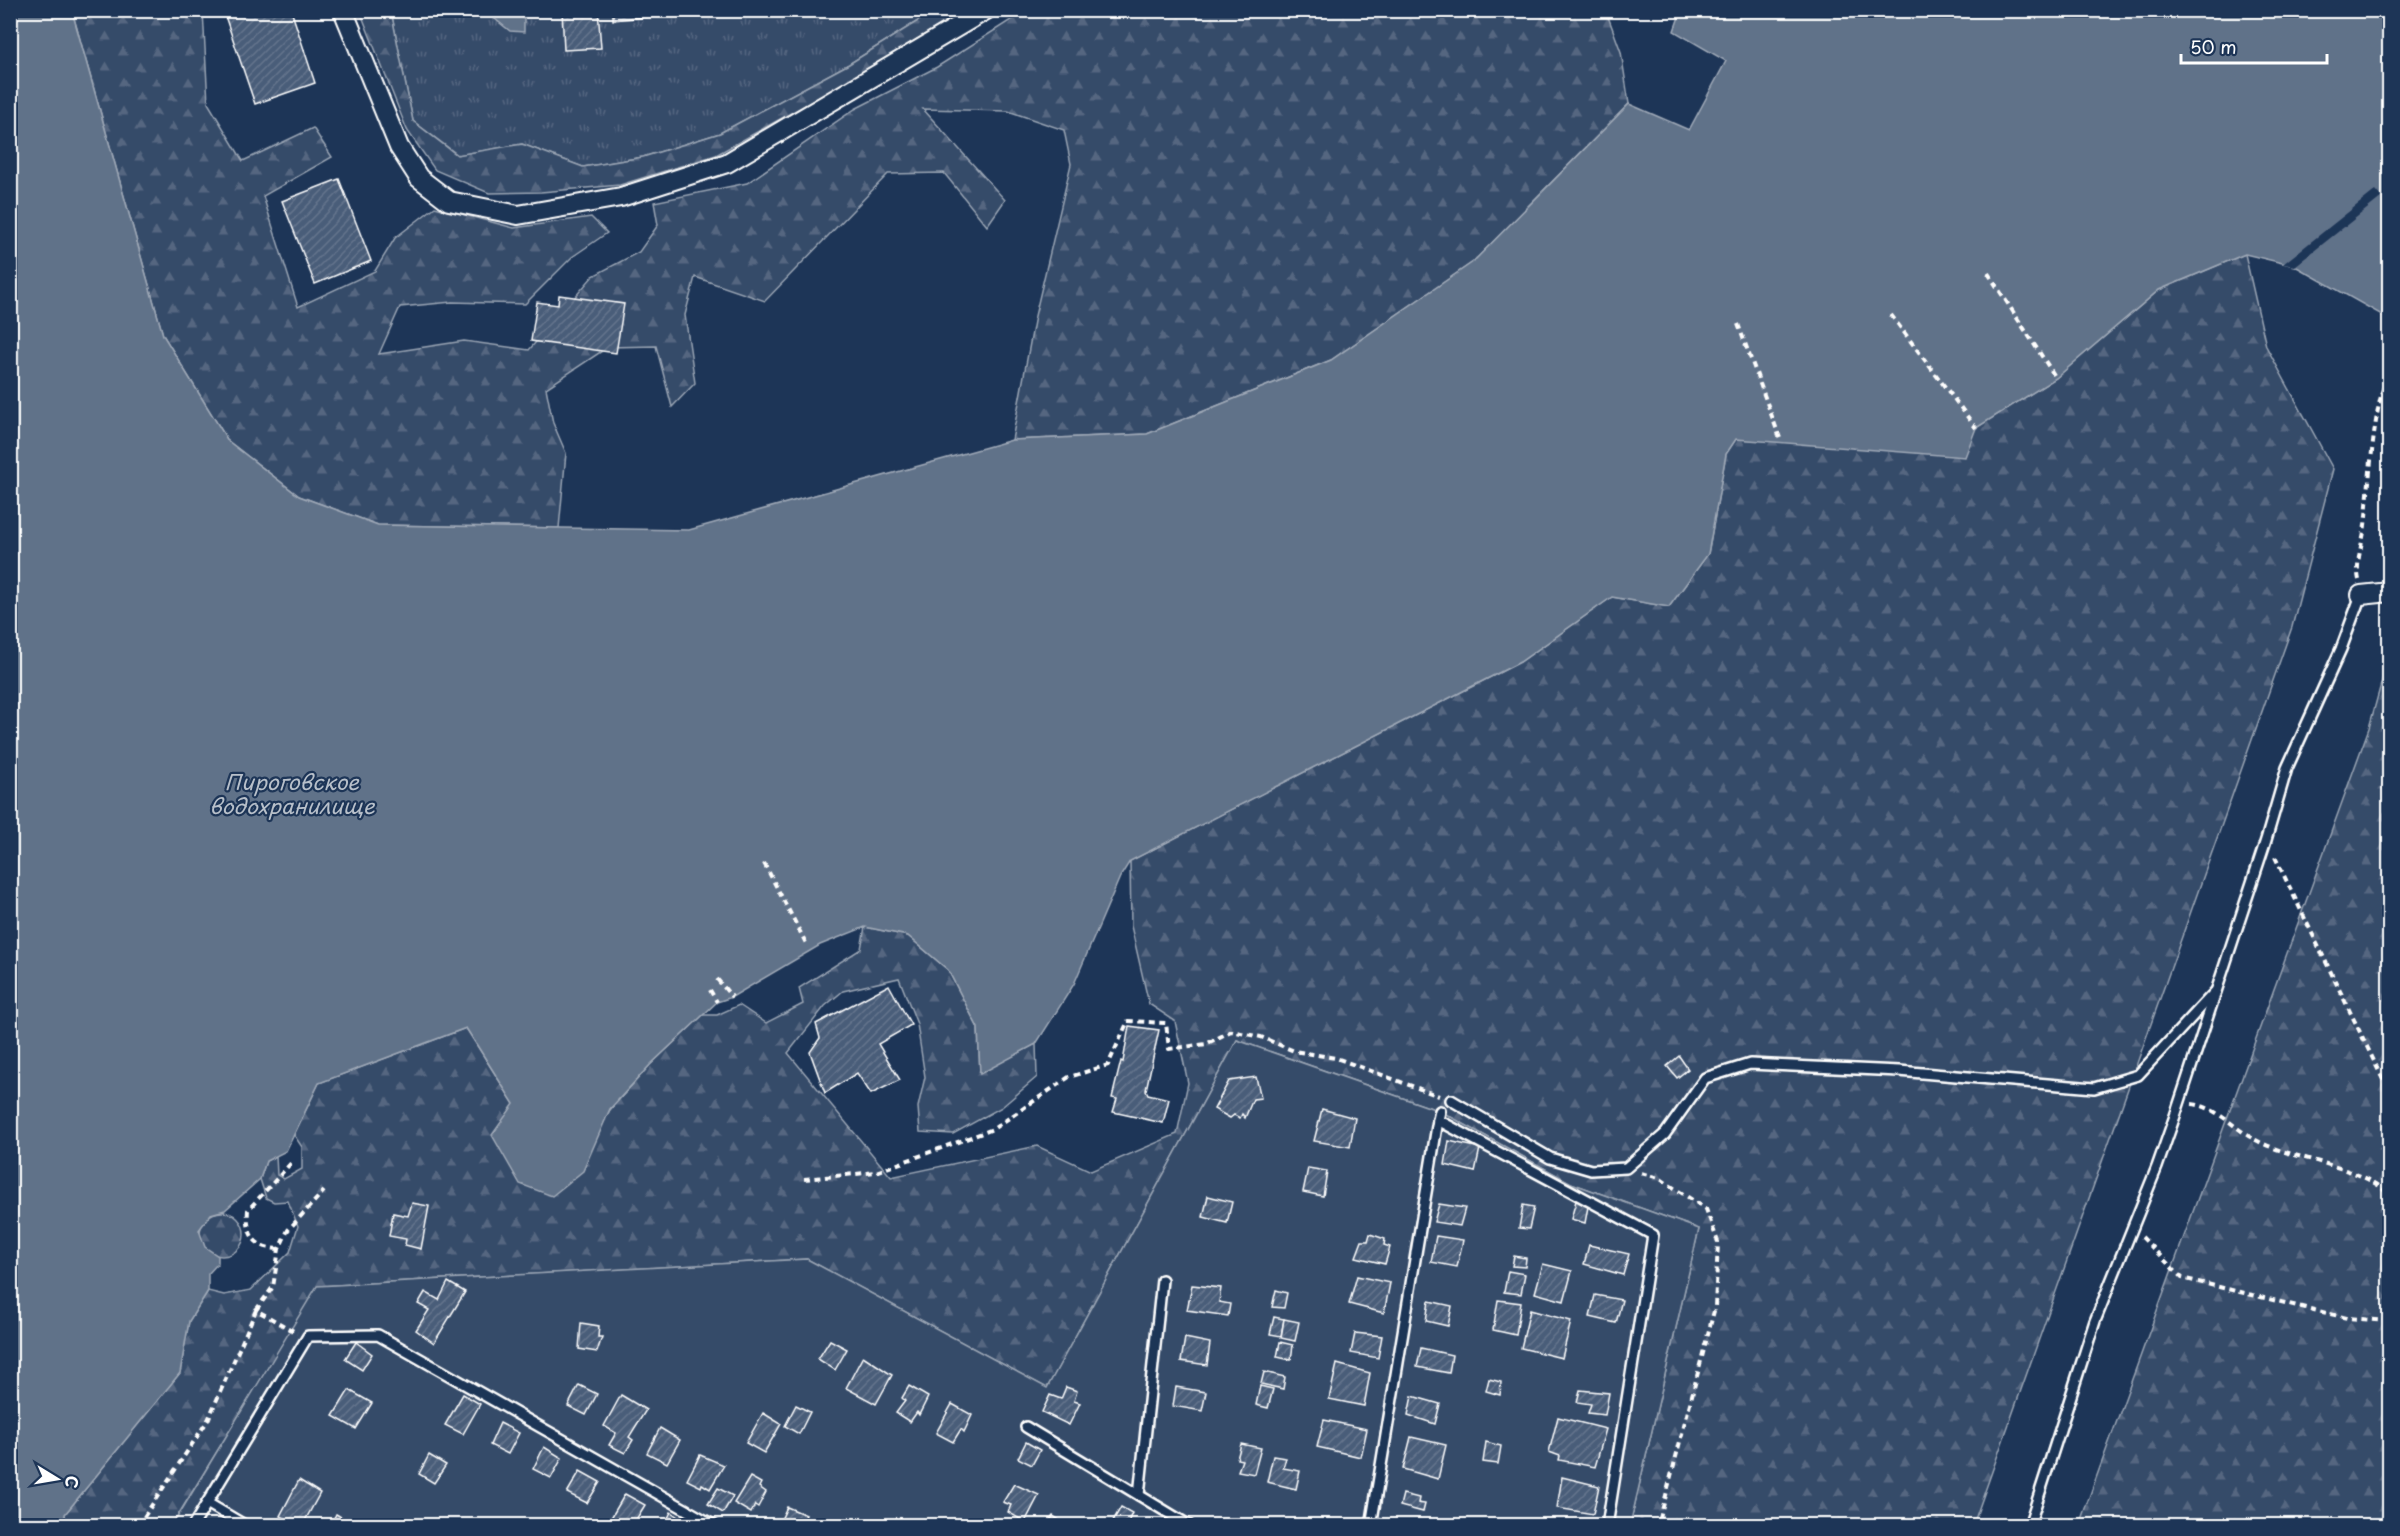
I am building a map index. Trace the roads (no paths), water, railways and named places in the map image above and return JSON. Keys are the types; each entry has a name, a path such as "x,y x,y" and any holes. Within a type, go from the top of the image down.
{"street":[{"path":"343,10 399,147 419,178 449,201 518,215 621,197 727,164 986,10"},
{"path":"2361,595 2390,592"}],"lane":[{"path":"2029,1526 2095,1321 2157,1167 2176,1113 2266,840 2287,768 2341,649 2361,595"},
{"path":"1451,1100 1550,1158 1591,1170 1626,1168 1665,1134 1705,1078 1750,1064 1899,1071 2094,1088 2138,1075 2217,990"},
{"path":"1371,1526 1439,1116 1653,1235 1607,1526"},
{"path":"1139,1495 1162,1280"},
{"path":"193,1526 308,1336 378,1335 715,1526"},
{"path":"1026,1427 1190,1526"},
{"path":"207,1503 246,1526"}],"water":[{"name":"Пироговское водохранилище","path":"10,11 72,11 163,335 228,441 299,496 378,525 689,530 1012,440 1147,434 1331,360 1473,262 1629,104 1689,130 1726,61 1674,31 1681,11 2389,11 2389,319 2295,266 2245,254 2159,290 2056,378 1976,428 1965,457 1736,439 1726,454 1708,554 1669,607 1612,597 1520,662 1130,861 1120,877 1074,984 1036,1044 980,1074 978,1028 948,970 908,936 865,927 820,945 732,997 717,1002 650,1065 610,1109 583,1171 552,1196 520,1184 492,1135 514,1104 466,1028 319,1083 286,1151 266,1161 260,1179 225,1210 211,1214 199,1230 205,1247 218,1256 218,1263 208,1274 208,1291 189,1321 180,1373 65,1514 65,1525 11,1525"},
{"path":"485,11 515,11 524,19 524,32 510,31"}]}
